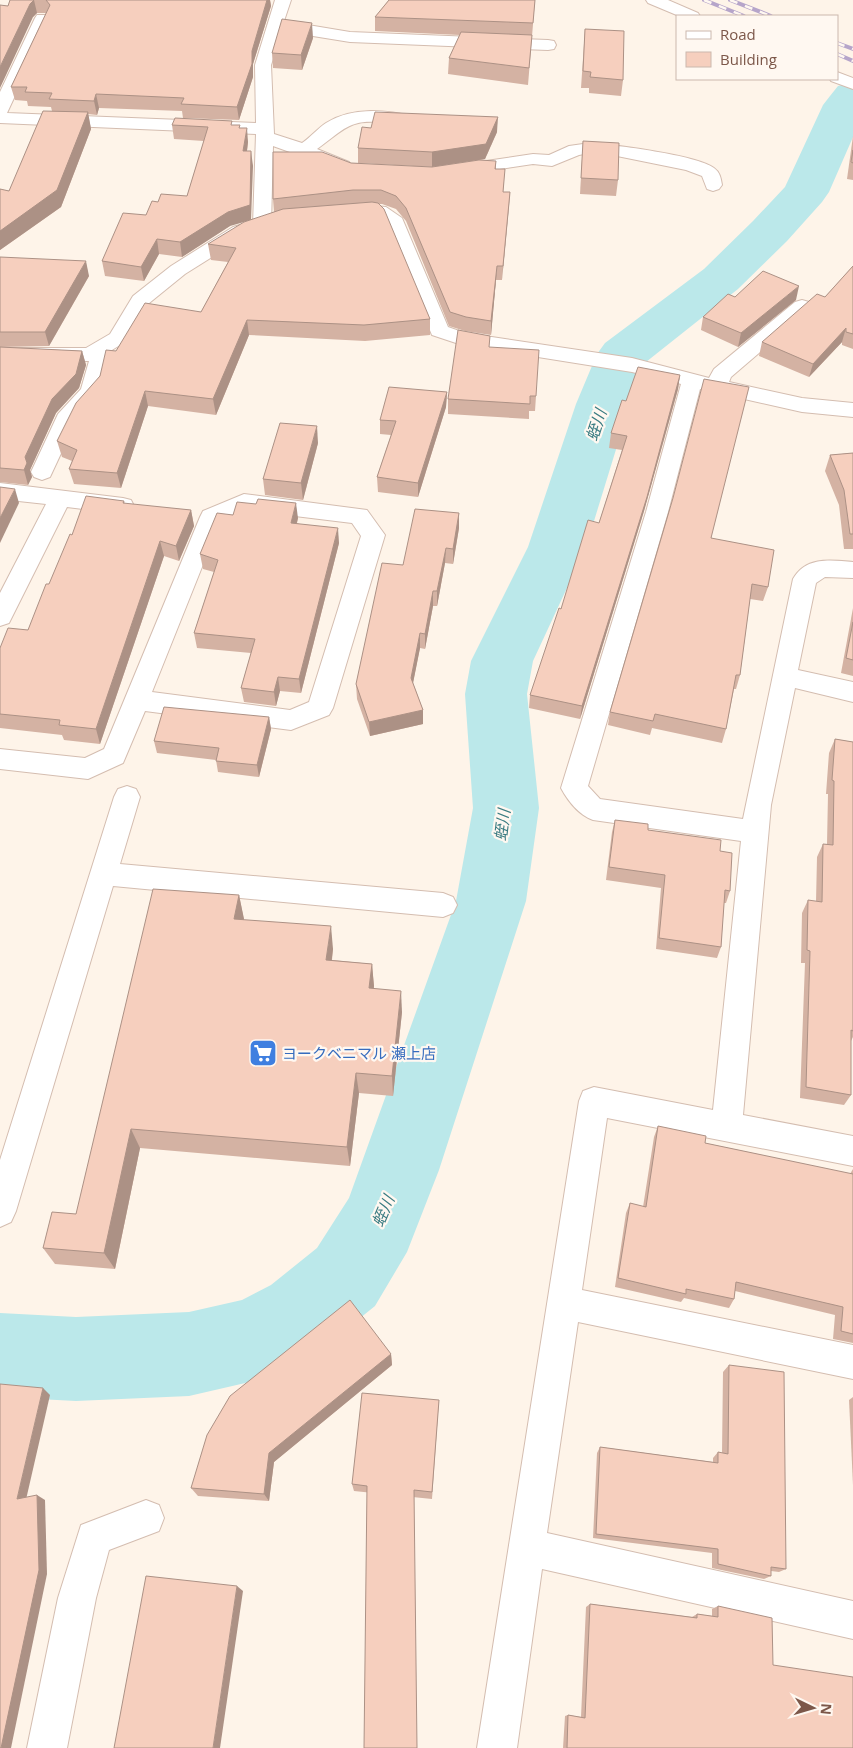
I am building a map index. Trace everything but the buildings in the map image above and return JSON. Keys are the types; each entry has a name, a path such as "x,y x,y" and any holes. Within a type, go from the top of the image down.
{"street":[{"path":"262,225 263,65 283,0"},
{"path":"654,0 690,15"},
{"path":"0,110 43,18"},
{"path":"276,25 350,37 548,45"},
{"path":"303,149 316,144 331,128 351,117 362,114 432,124"},
{"path":"0,118 264,133 352,170 361,170"},
{"path":"442,173 533,160 552,160 575,150 590,148 617,151 691,165 708,172 712,177 713,185"},
{"path":"327,214 373,210 390,214 395,222 439,331 462,339 632,365 717,387 851,414"},
{"path":"0,354 90,355 118,338 140,300 178,270 238,232 282,218"},
{"path":"717,387 721,374 802,306"},
{"path":"42,472 69,414 92,391 103,347"},
{"path":"692,381 657,512 574,788 593,809 755,832"},
{"path":"0,491 145,509"},
{"path":"0,617 60,498"},
{"path":"0,759 88,769 114,756 137,700 201,516 244,502 359,516 373,535 320,708 292,720 137,700"},
{"path":"727,1127 758,805 804,579 821,568 853,570"},
{"path":"784,676 853,692"},
{"path":"0,1211 105,874 127,797"},
{"path":"105,874 443,905"},
{"path":"496,1748 594,1101 853,1151"},
{"path":"564,1303 853,1362"},
{"path":"47,1748 77,1598 94,1538 146,1518"},
{"path":"527,1547 853,1620"}],"waterway":[{"name":"蛭川","path":"0,1355 76,1359 189,1354 254,1339 300,1314 346,1277 379,1224 400,1170 491,901 506,808 496,694 502,661 557,547 603,404 623,354 721,279 770,231 806,192 845,105 853,95"}],"railway":[{"path":"704,0 742,15"},
{"path":"730,0 768,15"},
{"path":"838,43 853,49"},
{"path":"838,54 853,61"}],"place":[{"name":"ヨークベニマル 瀬上店","path":"263,1053"}]}
